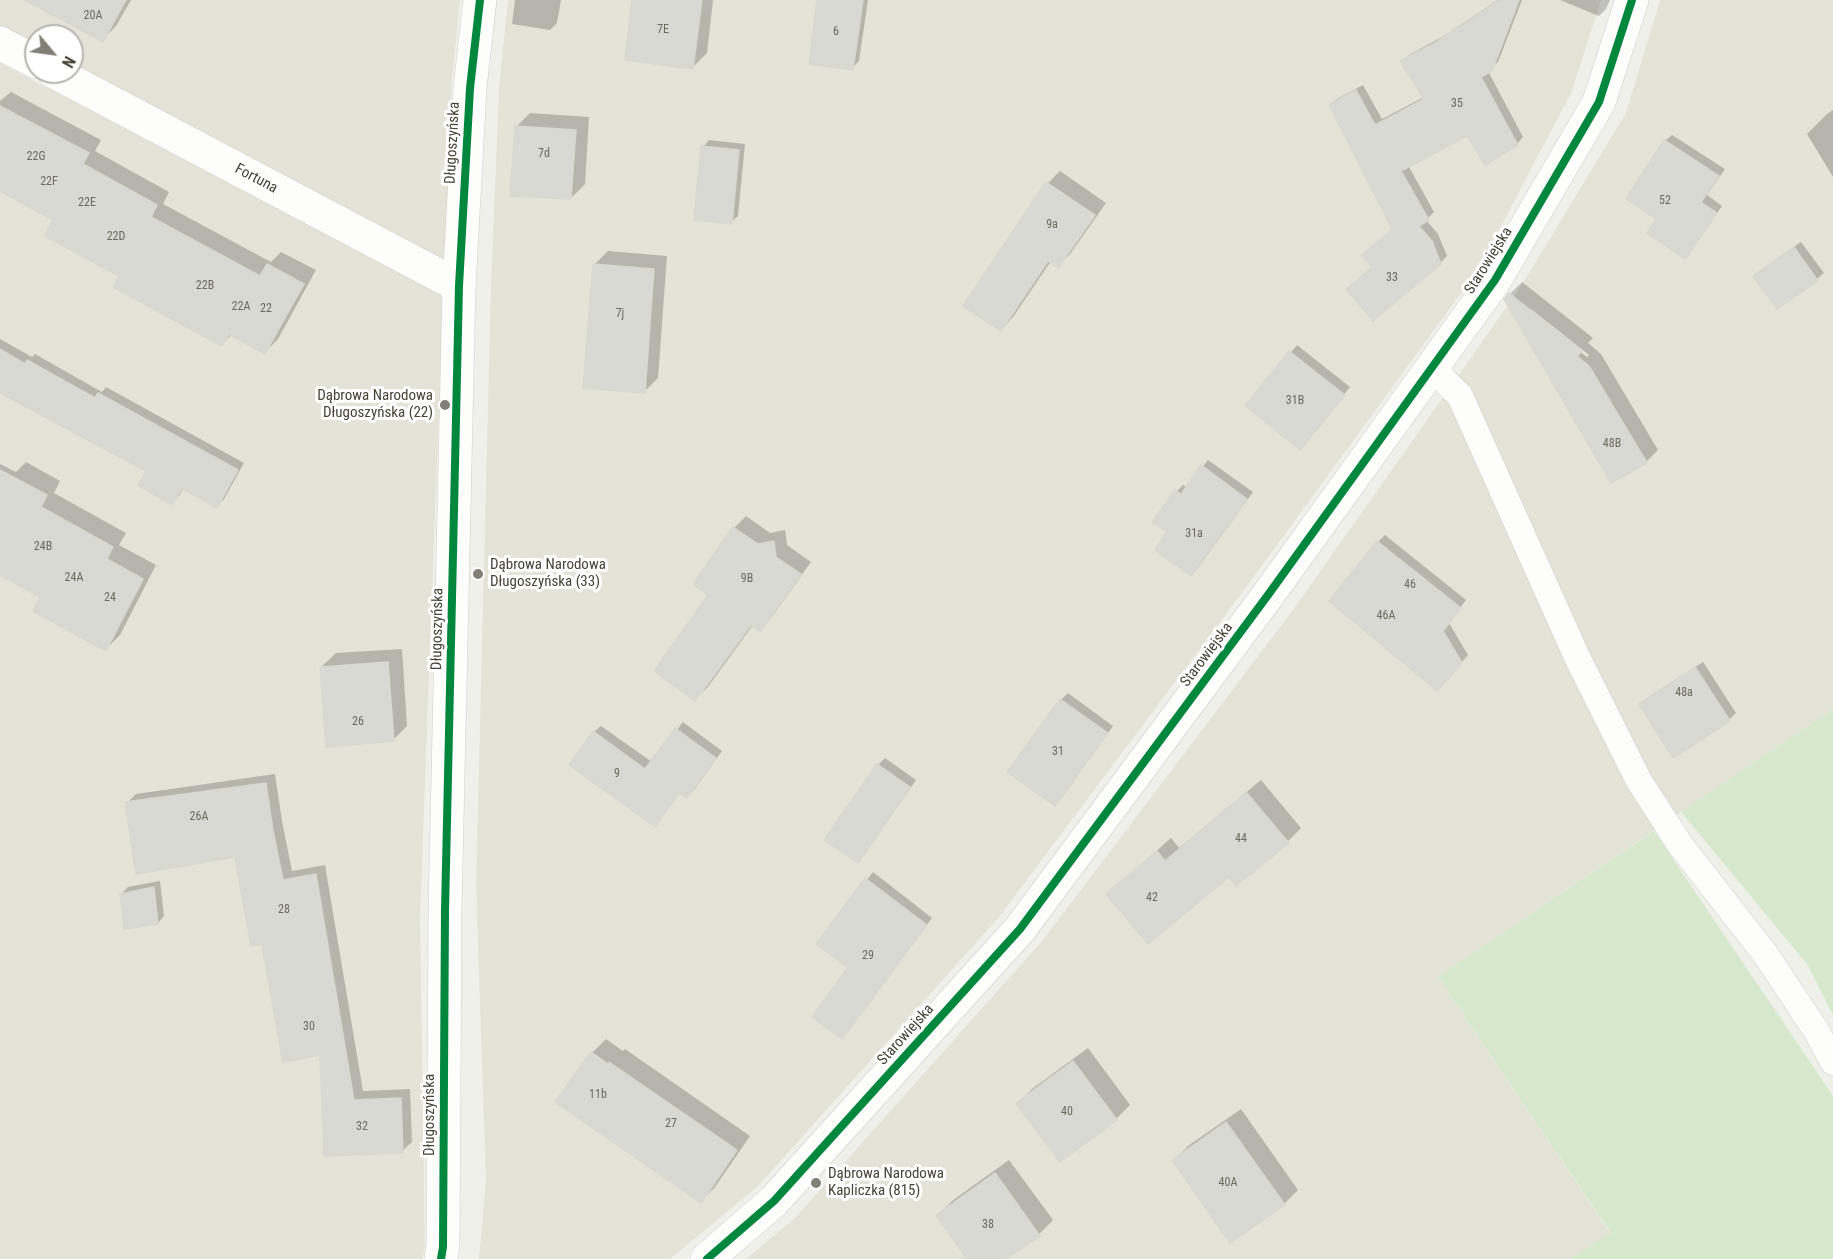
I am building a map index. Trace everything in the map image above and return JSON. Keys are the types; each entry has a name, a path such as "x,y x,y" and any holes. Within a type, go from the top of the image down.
{"street":[{"name":"Długoszyńska","path":"441,1259 443,1247 445,910 459,285 470,88 480,0"},
{"name":"Starowiejska","path":"707,1259 774,1201 1020,929 1268,595 1495,280 1599,102 1632,0"},
{"path":"0,43 24,56"},
{"name":"Fortuna","path":"77,84 459,285"}],"lane":[{"path":"1432,368 1460,396 1578,657 1639,781 1681,846 1766,955 1817,1032 1833,1062"}],"shaded area":[{"path":"0,0 460,0 451,90 446,267 84,74 84,24 24,24 24,43 0,30"},
{"path":"508,0 1601,0 1572,91 1478,270 1250,582 999,917 758,1186 670,1259 479,1259 486,1181 476,885 491,285 499,89"},
{"path":"1660,0 1833,0 1833,709 1438,977 1611,1234 1570,1259 746,1259 795,1218 1043,940 1293,610 1520,288 1626,113"},
{"path":"0,63 24,76 24,84 40,84 443,296 420,919 425,1247 422,1259 0,1259"}],"green space":[{"path":"1833,709 1833,1015 1807,964 1681,812"},
{"path":"1654,831 1833,1096 1833,1259 1570,1259 1611,1233 1438,977"}],"building":[{"path":"25,0 126,0 103,42 84,32 84,24 70,24"},
{"path":"632,0 702,0 693,69 625,60"},
{"path":"817,0 863,0 853,70 809,64"},
{"path":"1500,0 1519,0 1492,71 1481,77 1518,145 1485,165 1467,136 1401,171 1429,220 1419,226 1432,241 1441,264 1373,321 1346,289 1372,267 1362,255 1392,229 1329,105 1356,90 1375,125 1424,99 1400,61 1435,43"},
{"path":"0,106 89,153 83,164 157,205 151,217 260,276 267,264 304,284 265,354 229,334 222,346 113,287 119,276 45,236 53,220 0,191"},
{"path":"515,126 576,130 571,199 510,196"},
{"path":"1664,140 1719,176 1701,202 1717,213 1685,259 1647,233 1656,219 1626,199"},
{"path":"701,146 739,150 732,224 694,220"},
{"path":"1046,182 1095,215 1058,268 1048,261 1001,331 963,306"},
{"path":"1794,247 1818,281 1777,309 1753,276"},
{"path":"593,264 654,269 645,393 583,388"},
{"path":"1509,293 1582,351 1577,356 1589,366 1647,463 1611,483 1504,299"},
{"path":"0,349 25,364 27,360 95,398 98,393 238,470 217,508 182,488 172,505 138,485 146,471 0,393"},
{"path":"1289,351 1345,395 1300,450 1245,406"},
{"path":"1201,465 1247,499 1191,576 1155,550 1167,532 1152,522 1175,490 1181,494"},
{"path":"0,470 47,495 41,507 113,547 107,559 143,579 106,651 33,611 40,597 0,575"},
{"path":"733,527 758,544 774,541 776,557 801,574 760,632 751,625 695,701 654,671 708,595 693,584"},
{"path":"1377,541 1461,608 1443,631 1462,663 1437,691 1329,601"},
{"path":"388,662 394,741 326,747 320,667"},
{"path":"1695,667 1730,721 1673,758 1639,704"},
{"path":"1060,699 1108,733 1055,806 1007,772"},
{"path":"675,728 716,758 687,798 679,793 655,827 569,765 593,731 645,769"},
{"path":"877,764 910,787 858,863 824,840"},
{"path":"266,783 283,880 316,874 354,1100 401,1098 403,1153 324,1156 320,1055 283,1062 262,944 251,946 235,857 136,874 125,802"},
{"path":"1246,792 1289,843 1236,886 1229,877 1148,944 1106,894 1157,851 1165,861"},
{"path":"865,878 927,925 842,1039 812,1017 848,967 816,944"},
{"path":"154,887 158,924 124,929 120,894"},
{"path":"591,1052 737,1150 701,1203 555,1102"},
{"path":"1073,1061 1117,1120 1060,1162 1016,1103"},
{"path":"1226,1122 1285,1205 1230,1243 1172,1160"},
{"path":"995,1173 1040,1236 1005,1259 967,1259 936,1215"}],"cycle path":[{"path":"441,1259 443,1247 445,910 459,286 470,88 480,0"},
{"path":"707,1259 774,1201 1020,929 1268,595 1495,280 1599,102 1632,0"}],"place":[{"name":"Dąbrowa Narodowa Długoszyńska (22)","path":"445,405"},
{"name":"Dąbrowa Narodowa Długoszyńska (33)","path":"478,574"},
{"name":"Dąbrowa Narodowa Kapliczka (815)","path":"816,1183"}]}
